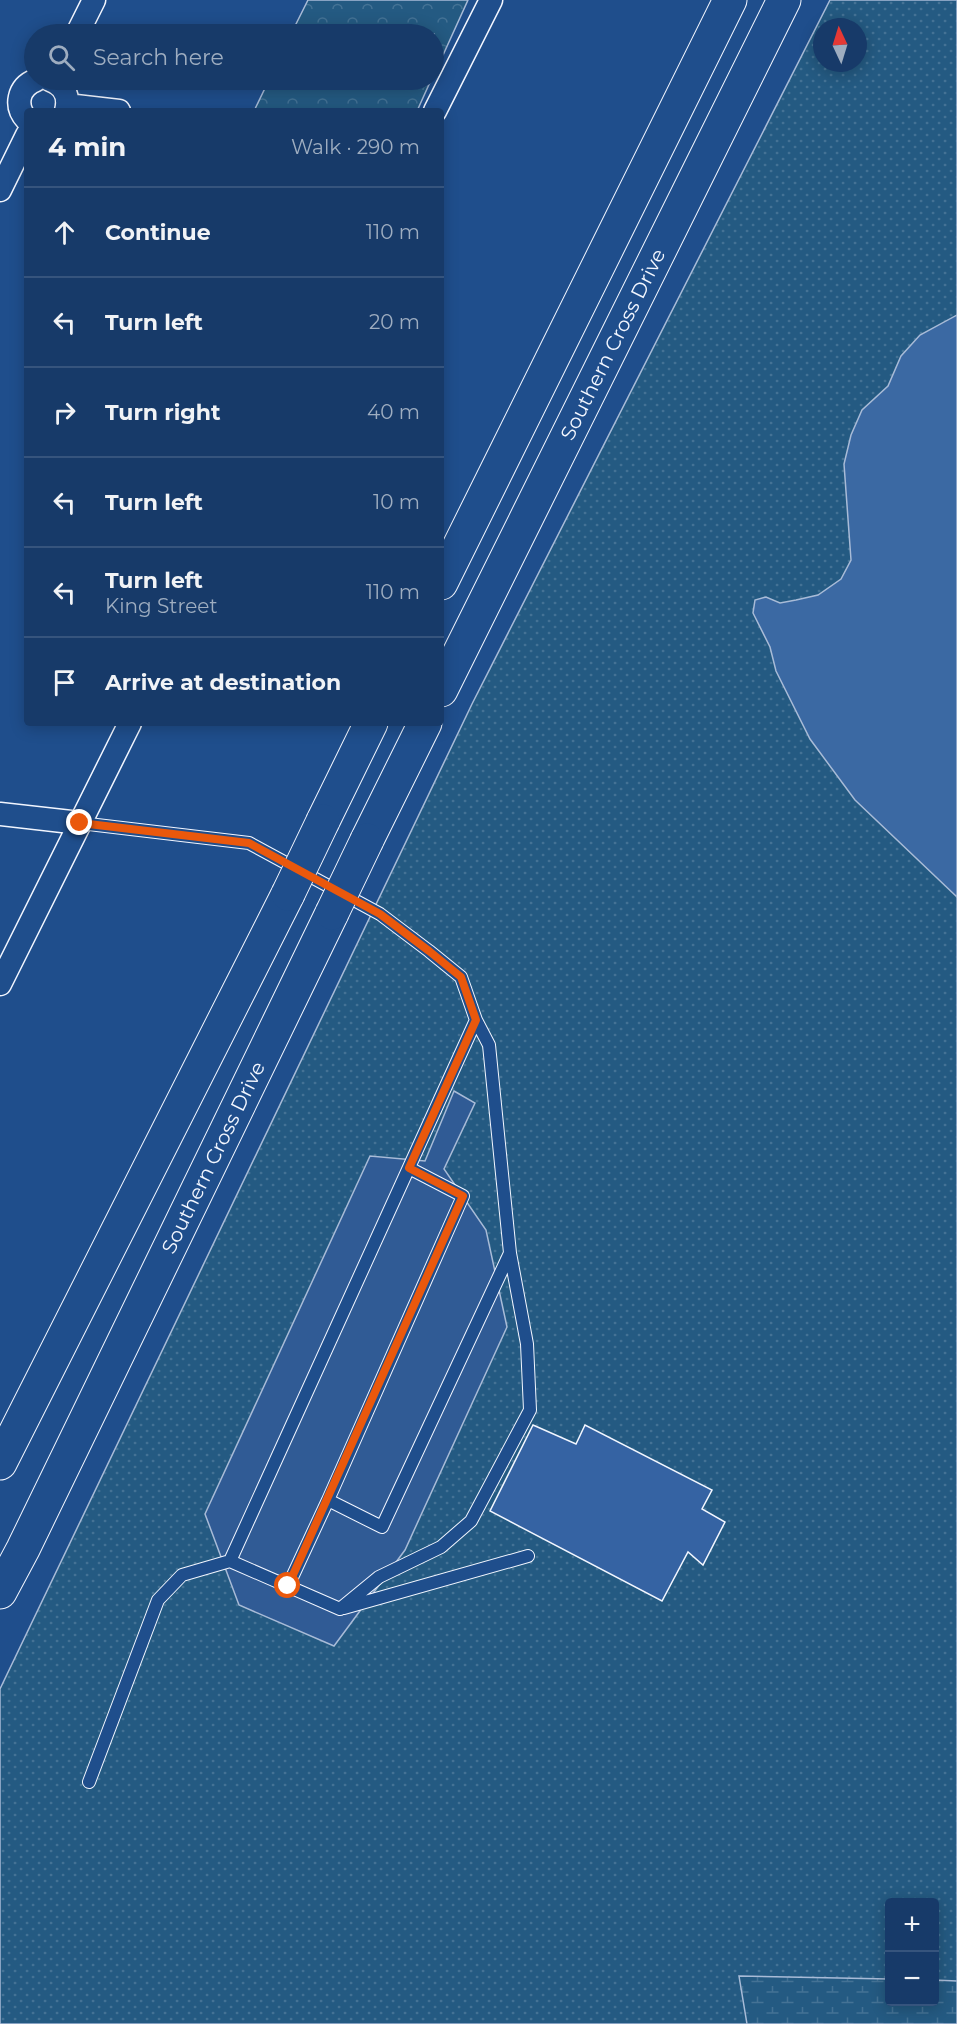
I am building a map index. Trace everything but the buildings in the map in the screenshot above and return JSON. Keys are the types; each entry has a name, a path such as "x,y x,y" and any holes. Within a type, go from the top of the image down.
{"highway":[{"path":"444,577 730,0"},
{"name":"Southern Cross Drive","path":"444,684 784,0"},
{"path":"0,1463 288,894 370,726"},
{"name":"Southern Cross Drive","path":"0,1592 24,1550 424,726"},
{"path":"0,1607 24,1550"}],"street":[{"path":"82,24 94,0"},
{"path":"437,108 491,0"},
{"path":"15,107 24,89"},
{"path":"64,90 67,108"},
{"path":"0,190 24,141"},
{"path":"0,984 128,726"},
{"path":"0,814 80,823"}],"lane":[{"path":"80,823 249,843 380,914 461,977 476,1020 489,1045 510,1253 527,1344 530,1410 471,1521 441,1547 379,1577 340,1609"},
{"path":"230,1561 476,1020"},
{"path":"288,1586 463,1196 409,1168"},
{"path":"328,1500 382,1527 510,1253"},
{"path":"90,1782 158,1600 182,1575 230,1561 340,1609 528,1556"}],"green space":[{"path":"308,0 468,0 444,53 444,24 296,24"},
{"path":"830,0 957,0 957,2024 0,2024 0,1689 472,704 813,33 813,72 867,72 867,18 821,18"},
{"path":"264,90 426,90 418,108 255,108"},
{"path":"739,1976 885,1979 885,2006 939,2006 939,1980 957,1981 957,2024 747,2024"}],"shaded area":[{"path":"957,315 957,897 855,800 810,739 776,671 770,647 753,613 755,600 766,597 780,603 818,595 841,579 851,560 844,464 851,435 862,410 888,386 901,356 920,335"},
{"path":"454,1091 475,1103 444,1169 486,1230 507,1327 405,1550 334,1646 239,1605 205,1514 370,1156 425,1161"}],"route":[{"path":"80,823 249,843 380,914 429,951 461,977 476,1020 409,1168 463,1196 288,1586"}]}
